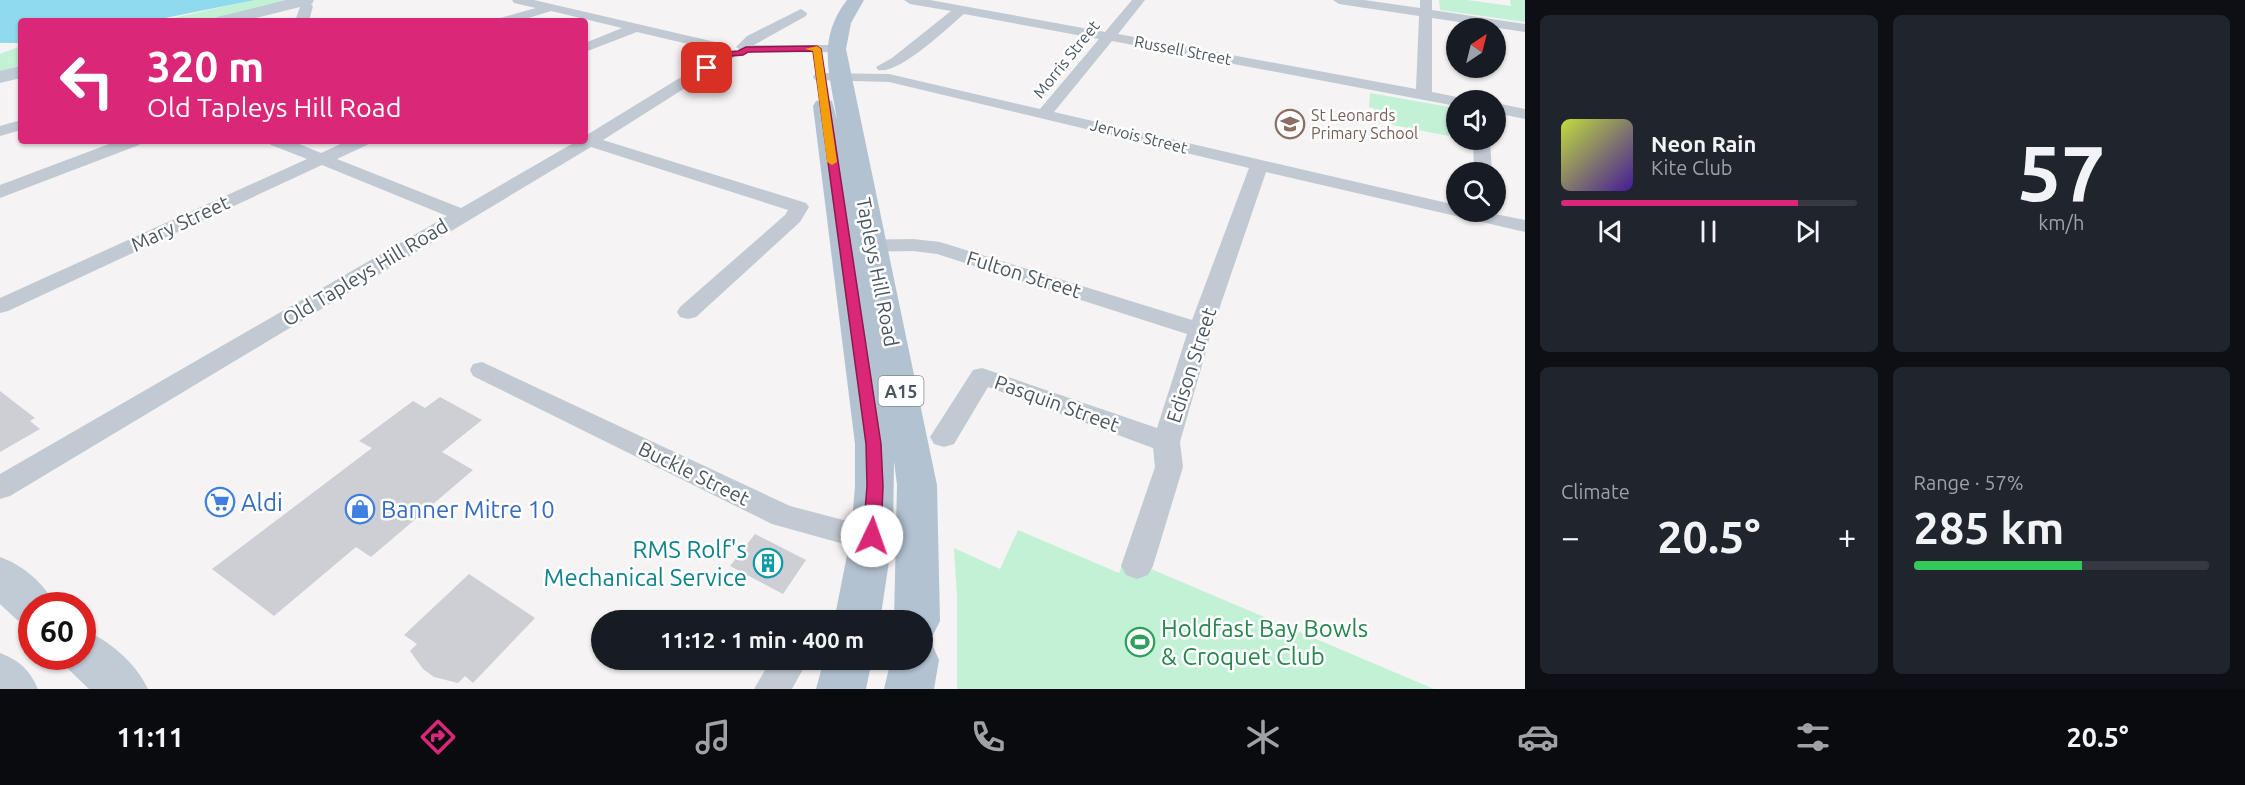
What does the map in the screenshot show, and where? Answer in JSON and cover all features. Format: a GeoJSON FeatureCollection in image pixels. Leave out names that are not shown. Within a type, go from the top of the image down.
{"type":"FeatureCollection","features":[{"type":"Feature","properties":{"kind":"main road"},"geometry":{"type":"LineString","coordinates":[[825,36],[837,0]]}},
{"type":"Feature","properties":{"kind":"main road","name":"Tapleys Hill Road"},"geometry":{"type":"LineString","coordinates":[[856,0],[839,28],[825,36],[858,246],[874,444],[875,486],[872,536],[859,610]]}},
{"type":"Feature","properties":{"kind":"main road","name":"Tapleys Hill Road"},"geometry":{"type":"LineString","coordinates":[[858,246],[896,359],[917,485],[917,610]]}},
{"type":"Feature","properties":{"kind":"main road"},"geometry":{"type":"LineString","coordinates":[[841,689],[846,670]]}},
{"type":"Feature","properties":{"kind":"main road"},"geometry":{"type":"LineString","coordinates":[[909,689],[913,670]]}},
{"type":"Feature","properties":{"kind":"street"},"geometry":{"type":"LineString","coordinates":[[518,0],[735,50],[825,36]]}},
{"type":"Feature","properties":{"kind":"street"},"geometry":{"type":"LineString","coordinates":[[517,18],[582,0]]}},
{"type":"Feature","properties":{"kind":"street","name":"Russell Street"},"geometry":{"type":"LineString","coordinates":[[910,0],[1446,99]]}},
{"type":"Feature","properties":{"kind":"street","name":"Morris Street"},"geometry":{"type":"LineString","coordinates":[[1045,113],[1139,0]]}},
{"type":"Feature","properties":{"kind":"street"},"geometry":{"type":"LineString","coordinates":[[1339,0],[1426,6],[1525,28]]}},
{"type":"Feature","properties":{"kind":"street"},"geometry":{"type":"LineString","coordinates":[[235,18],[303,1],[307,6],[303,18]]}},
{"type":"Feature","properties":{"kind":"street"},"geometry":{"type":"LineString","coordinates":[[1424,95],[1426,6]]}},
{"type":"Feature","properties":{"kind":"street"},"geometry":{"type":"LineString","coordinates":[[883,67],[897,61],[961,10]]}},
{"type":"Feature","properties":{"kind":"street","name":"Old Tapleys Hill Road"},"geometry":{"type":"LineString","coordinates":[[589,141],[752,39],[801,13]]}},
{"type":"Feature","properties":{"kind":"street"},"geometry":{"type":"LineString","coordinates":[[588,47],[635,28]]}},
{"type":"Feature","properties":{"kind":"street","name":"Jervois Street"},"geometry":{"type":"LineString","coordinates":[[830,77],[889,78],[1446,208]]}},
{"type":"Feature","properties":{"kind":"street"},"geometry":{"type":"LineString","coordinates":[[1506,110],[1525,114]]}},
{"type":"Feature","properties":{"kind":"street"},"geometry":{"type":"LineString","coordinates":[[0,131],[18,126]]}},
{"type":"Feature","properties":{"kind":"street"},"geometry":{"type":"LineString","coordinates":[[589,141],[799,207],[793,218],[688,312]]}},
{"type":"Feature","properties":{"kind":"street"},"geometry":{"type":"LineString","coordinates":[[284,144],[462,215]]}},
{"type":"Feature","properties":{"kind":"street","name":"Mary Street"},"geometry":{"type":"LineString","coordinates":[[0,306],[354,144]]}},
{"type":"Feature","properties":{"kind":"street","name":"Old Tapleys Hill Road"},"geometry":{"type":"LineString","coordinates":[[0,488],[584,144]]}},
{"type":"Feature","properties":{"kind":"street"},"geometry":{"type":"LineString","coordinates":[[0,192],[99,146]]}},
{"type":"Feature","properties":{"kind":"street","name":"Edison Street"},"geometry":{"type":"LineString","coordinates":[[1137,567],[1169,467],[1167,442],[1200,330],[1259,165]]}},
{"type":"Feature","properties":{"kind":"street","name":"Jervois Street"},"geometry":{"type":"LineString","coordinates":[[1506,220],[1525,226]]}},
{"type":"Feature","properties":{"kind":"street","name":"Fulton Street"},"geometry":{"type":"LineString","coordinates":[[858,246],[913,245],[940,248],[1200,330]]}},
{"type":"Feature","properties":{"kind":"street","name":"Buckle Street"},"geometry":{"type":"LineString","coordinates":[[482,370],[783,516],[851,534],[918,538]]}},
{"type":"Feature","properties":{"kind":"street","name":"Pasquin Street"},"geometry":{"type":"LineString","coordinates":[[944,437],[982,376],[1167,442]]}},
{"type":"Feature","properties":{"kind":"street"},"geometry":{"type":"LineString","coordinates":[[0,576],[18,592]]}},
{"type":"Feature","properties":{"kind":"street"},"geometry":{"type":"LineString","coordinates":[[96,664],[123,689]]}},
{"type":"Feature","properties":{"kind":"street"},"geometry":{"type":"LineString","coordinates":[[772,689],[784,670]]}},
{"type":"Feature","properties":{"kind":"green space"},"geometry":{"type":"Polygon","coordinates":[[[253,0],[297,0],[224,18],[173,18],[253,0]]]}},
{"type":"Feature","properties":{"kind":"green space"},"geometry":{"type":"Polygon","coordinates":[[[1439,0],[1467,0],[1511,6],[1510,0],[1525,0],[1525,22],[1506,18],[1440,10],[1439,0]]]}},
{"type":"Feature","properties":{"kind":"green space"},"geometry":{"type":"Polygon","coordinates":[[[18,47],[18,69],[0,73],[0,54],[18,47]]]}},
{"type":"Feature","properties":{"kind":"green space"},"geometry":{"type":"Polygon","coordinates":[[[1370,93],[1446,106],[1446,135],[1373,121],[1374,108],[1369,107],[1370,93]]]}},
{"type":"Feature","properties":{"kind":"green space","name":"Holdfast Bay Bowls & Croquet Club"},"geometry":{"type":"Polygon","coordinates":[[[1018,530],[1119,573],[1125,558],[1434,689],[957,689],[957,596],[954,548],[1000,569],[1018,530]]]}},
{"type":"Feature","properties":{"kind":"water"},"geometry":{"type":"Polygon","coordinates":[[[0,0],[255,0],[165,18],[18,18],[18,43],[0,43],[0,0]]]}},
{"type":"Feature","properties":{"kind":"building"},"geometry":{"type":"Polygon","coordinates":[[[0,391],[35,418],[30,421],[40,429],[0,452],[0,391]]]}},
{"type":"Feature","properties":{"kind":"building","name":"Banner Mitre 10"},"geometry":{"type":"Polygon","coordinates":[[[440,397],[482,420],[442,452],[473,470],[371,557],[356,547],[274,616],[212,569],[372,448],[359,441],[413,401],[425,408],[440,397]]]}},
{"type":"Feature","properties":{"kind":"building","name":"RMS Rolf's Mechanical Service"},"geometry":{"type":"Polygon","coordinates":[[[755,534],[806,560],[783,594],[730,566],[755,534]]]}},
{"type":"Feature","properties":{"kind":"building"},"geometry":{"type":"Polygon","coordinates":[[[469,574],[535,618],[473,683],[465,676],[458,683],[434,677],[423,669],[410,651],[417,644],[404,635],[469,574]]]}},
{"type":"Feature","properties":{"kind":"slow traffic"},"geometry":{"type":"LineString","coordinates":[[809,49],[817,49],[832,162]]}},
{"type":"Feature","properties":{"kind":"place","name":"St Leonards Primary School"},"geometry":{"type":"Point","coordinates":[1290,124]}},
{"type":"Feature","properties":{"kind":"place","name":"Aldi"},"geometry":{"type":"Point","coordinates":[220,502]}},
{"type":"Feature","properties":{"kind":"place","name":"Banner Mitre 10"},"geometry":{"type":"Point","coordinates":[360,509]}},
{"type":"Feature","properties":{"kind":"place","name":"RMS Rolf's Mechanical Service"},"geometry":{"type":"Point","coordinates":[768,563]}},
{"type":"Feature","properties":{"kind":"place","name":"Holdfast Bay Bowls & Croquet Club"},"geometry":{"type":"Point","coordinates":[1140,642]}},
{"type":"Feature","properties":{"kind":"route"},"geometry":{"type":"LineString","coordinates":[[707,68],[729,54],[740,53],[746,49],[817,49],[874,444],[875,486],[872,536]]}}]}
